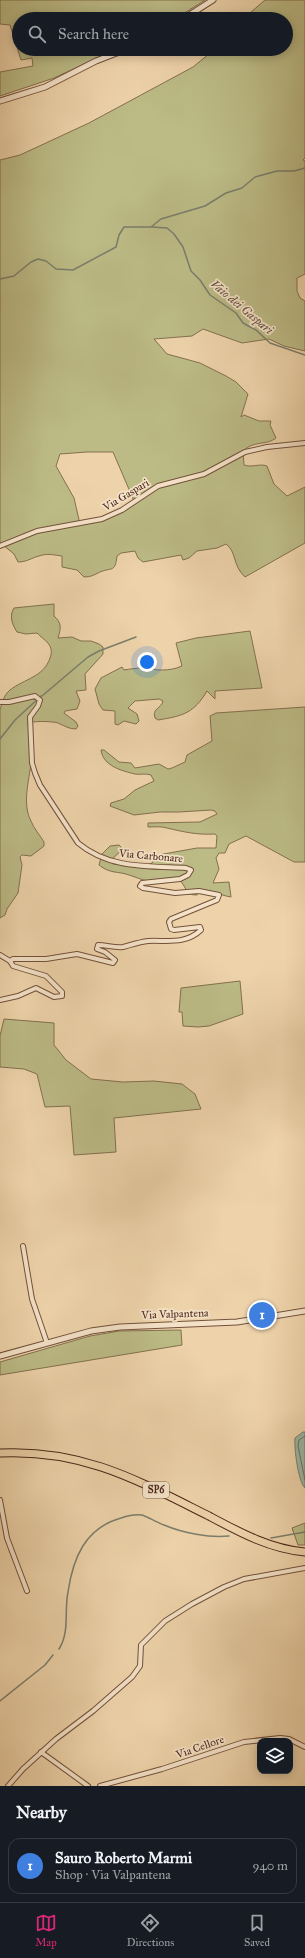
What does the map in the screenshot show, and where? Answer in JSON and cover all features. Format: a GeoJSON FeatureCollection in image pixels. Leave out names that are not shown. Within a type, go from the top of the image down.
{"type":"FeatureCollection","features":[{"type":"Feature","properties":{"kind":"highway","name":"SP6"},"geometry":{"type":"LineString","coordinates":[[0,1453],[36,1453],[97,1464],[128,1477],[253,1538],[282,1548],[305,1552]]}},
{"type":"Feature","properties":{"kind":"street"},"geometry":{"type":"LineString","coordinates":[[194,12],[213,0]]}},
{"type":"Feature","properties":{"kind":"street"},"geometry":{"type":"LineString","coordinates":[[0,101],[45,87],[109,56]]}},
{"type":"Feature","properties":{"kind":"street","name":"Via Gaspari"},"geometry":{"type":"LineString","coordinates":[[0,546],[37,531],[102,519],[122,510],[158,486],[204,474],[245,452],[267,447],[305,443]]}},
{"type":"Feature","properties":{"kind":"street","name":"Via Carbonare"},"geometry":{"type":"LineString","coordinates":[[0,702],[9,702],[35,696],[40,700],[38,706],[30,717],[34,768],[40,785],[78,843],[86,850],[101,858],[121,864],[186,868],[191,870],[188,875],[180,879],[142,883],[140,886],[143,888],[174,893],[200,891],[219,895],[217,900],[171,919],[169,922],[171,929],[180,930],[200,927],[201,930],[199,932],[188,937],[175,942],[147,941],[123,947],[98,945],[97,949],[105,952],[115,960],[113,963],[77,954],[46,959],[13,959],[10,961]]}},
{"type":"Feature","properties":{"kind":"street"},"geometry":{"type":"LineString","coordinates":[[0,955],[10,961],[13,966],[46,976],[62,992],[62,996],[54,997],[36,988],[18,996],[0,1000]]}},
{"type":"Feature","properties":{"kind":"street"},"geometry":{"type":"LineString","coordinates":[[23,1246],[32,1299],[47,1344]]}},
{"type":"Feature","properties":{"kind":"street","name":"Via Valpantena"},"geometry":{"type":"LineString","coordinates":[[0,1356],[91,1331],[120,1327],[237,1322],[305,1311]]}},
{"type":"Feature","properties":{"kind":"street"},"geometry":{"type":"LineString","coordinates":[[0,1500],[7,1538],[27,1591]]}},
{"type":"Feature","properties":{"kind":"street"},"geometry":{"type":"LineString","coordinates":[[8,1786],[41,1752],[92,1712],[132,1677],[140,1666],[141,1645],[165,1621],[192,1604],[224,1587],[244,1579],[305,1568]]}},
{"type":"Feature","properties":{"kind":"street","name":"Via Cellore"},"geometry":{"type":"LineString","coordinates":[[100,1786],[162,1769],[244,1742],[289,1738],[305,1747]]}},
{"type":"Feature","properties":{"kind":"street"},"geometry":{"type":"LineString","coordinates":[[41,1752],[88,1786]]}},
{"type":"Feature","properties":{"kind":"shaded area"},"geometry":{"type":"Polygon","coordinates":[[[0,0],[205,0],[186,12],[12,12],[12,31],[10,25],[0,24],[0,0]]]}},
{"type":"Feature","properties":{"kind":"shaded area"},"geometry":{"type":"Polygon","coordinates":[[[265,0],[305,0],[305,158],[303,160],[305,161],[305,274],[297,278],[297,291],[300,298],[305,301],[305,351],[284,346],[269,339],[242,343],[203,329],[192,336],[154,339],[167,354],[200,363],[236,382],[248,394],[241,417],[244,415],[259,421],[271,421],[270,425],[276,438],[268,442],[251,445],[243,451],[244,465],[267,466],[274,484],[287,496],[305,487],[305,543],[245,577],[238,568],[232,551],[226,544],[217,548],[197,551],[189,558],[183,560],[181,555],[143,562],[138,558],[135,551],[121,553],[117,556],[114,567],[86,577],[84,577],[77,570],[62,567],[62,556],[50,554],[18,562],[14,554],[3,545],[0,546],[0,160],[20,155],[89,123],[193,67],[206,56],[293,56],[293,12],[251,12],[265,0]],[[113,452],[60,454],[56,466],[74,498],[80,524],[94,523],[134,501],[113,452]]]}},
{"type":"Feature","properties":{"kind":"shaded area"},"geometry":{"type":"Polygon","coordinates":[[[20,56],[101,56],[54,78],[0,96],[0,72],[33,66],[32,58],[21,60],[20,56]]]}},
{"type":"Feature","properties":{"kind":"shaded area"},"geometry":{"type":"Polygon","coordinates":[[[54,604],[54,616],[60,626],[58,638],[72,637],[81,641],[91,641],[103,647],[103,654],[85,674],[86,690],[76,691],[80,701],[77,709],[65,711],[64,713],[76,722],[78,726],[76,729],[69,728],[55,722],[28,723],[31,743],[31,763],[27,792],[27,807],[32,824],[44,842],[44,846],[31,856],[22,855],[20,857],[22,865],[18,893],[7,909],[5,915],[0,918],[0,709],[8,692],[15,686],[38,674],[47,664],[51,656],[48,643],[37,633],[26,634],[17,632],[11,617],[12,611],[14,608],[54,604]]]}},
{"type":"Feature","properties":{"kind":"shaded area"},"geometry":{"type":"Polygon","coordinates":[[[250,631],[262,688],[215,691],[215,699],[207,691],[197,704],[187,712],[174,717],[158,720],[154,715],[163,701],[159,699],[135,701],[128,708],[137,714],[139,721],[136,724],[124,721],[118,725],[115,724],[115,711],[103,710],[99,704],[95,689],[101,678],[122,667],[124,670],[135,668],[162,670],[177,668],[182,666],[176,643],[196,638],[250,631]]]}},
{"type":"Feature","properties":{"kind":"shaded area"},"geometry":{"type":"Polygon","coordinates":[[[305,707],[305,862],[294,862],[246,836],[229,844],[225,853],[219,853],[216,858],[219,869],[213,883],[229,882],[231,897],[213,892],[199,892],[197,895],[192,895],[187,891],[181,882],[174,878],[146,881],[110,871],[99,865],[102,854],[110,846],[119,845],[121,847],[121,851],[112,859],[113,864],[145,866],[152,863],[158,855],[197,848],[216,848],[217,836],[215,834],[191,833],[162,827],[148,827],[148,823],[200,822],[217,814],[215,811],[160,812],[134,815],[110,806],[111,803],[124,799],[135,790],[154,781],[151,775],[135,774],[114,767],[105,760],[101,750],[104,750],[119,762],[131,763],[135,768],[159,764],[168,769],[185,762],[187,755],[212,741],[210,716],[216,713],[305,707]]]}},
{"type":"Feature","properties":{"kind":"shaded area"},"geometry":{"type":"Polygon","coordinates":[[[240,981],[243,1014],[209,1026],[183,1026],[182,1012],[179,1012],[181,988],[240,981]]]}},
{"type":"Feature","properties":{"kind":"shaded area"},"geometry":{"type":"Polygon","coordinates":[[[4,1019],[54,1023],[54,1045],[66,1060],[91,1079],[123,1082],[154,1081],[182,1084],[195,1094],[201,1109],[114,1118],[116,1152],[74,1155],[70,1106],[45,1107],[37,1074],[24,1069],[0,1067],[0,1036],[4,1019]]]}},
{"type":"Feature","properties":{"kind":"shaded area"},"geometry":{"type":"Polygon","coordinates":[[[181,1330],[182,1345],[0,1375],[0,1362],[90,1336],[119,1331],[181,1330]]]}},
{"type":"Feature","properties":{"kind":"shaded area"},"geometry":{"type":"Polygon","coordinates":[[[305,1523],[305,1545],[298,1545],[292,1528],[305,1523]]]}},
{"type":"Feature","properties":{"kind":"water"},"geometry":{"type":"Polygon","coordinates":[[[305,1432],[305,1488],[298,1472],[295,1443],[295,1438],[305,1432]]]}},
{"type":"Feature","properties":{"kind":"waterway"},"geometry":{"type":"LineString","coordinates":[[0,279],[14,276],[31,262],[38,259],[46,261],[56,269],[73,270],[116,247],[119,235],[124,227],[151,227],[161,219],[205,206],[226,193],[242,188],[255,177],[277,171],[294,171],[305,168]]}},
{"type":"Feature","properties":{"kind":"waterway","name":"Vaio dei Gaspari"},"geometry":{"type":"LineString","coordinates":[[152,227],[167,228],[174,234],[183,247],[191,271],[200,280],[210,295],[236,313],[243,323],[256,330],[270,343],[305,355]]}},
{"type":"Feature","properties":{"kind":"waterway"},"geometry":{"type":"LineString","coordinates":[[42,696],[88,657],[99,651],[136,637]]}},
{"type":"Feature","properties":{"kind":"waterway"},"geometry":{"type":"LineString","coordinates":[[0,739],[15,720],[41,696]]}},
{"type":"Feature","properties":{"kind":"waterway"},"geometry":{"type":"LineString","coordinates":[[59,1649],[66,1629],[67,1599],[73,1568],[77,1556],[83,1546],[98,1529],[121,1518],[131,1515],[139,1515],[188,1533],[205,1536],[229,1536]]}},
{"type":"Feature","properties":{"kind":"waterway"},"geometry":{"type":"LineString","coordinates":[[271,1538],[305,1532]]}},
{"type":"Feature","properties":{"kind":"waterway"},"geometry":{"type":"LineString","coordinates":[[0,1701],[45,1665],[53,1655]]}},
{"type":"Feature","properties":{"kind":"place","name":"Sauro Roberto Marmi"},"geometry":{"type":"Point","coordinates":[262,1315]}}]}
